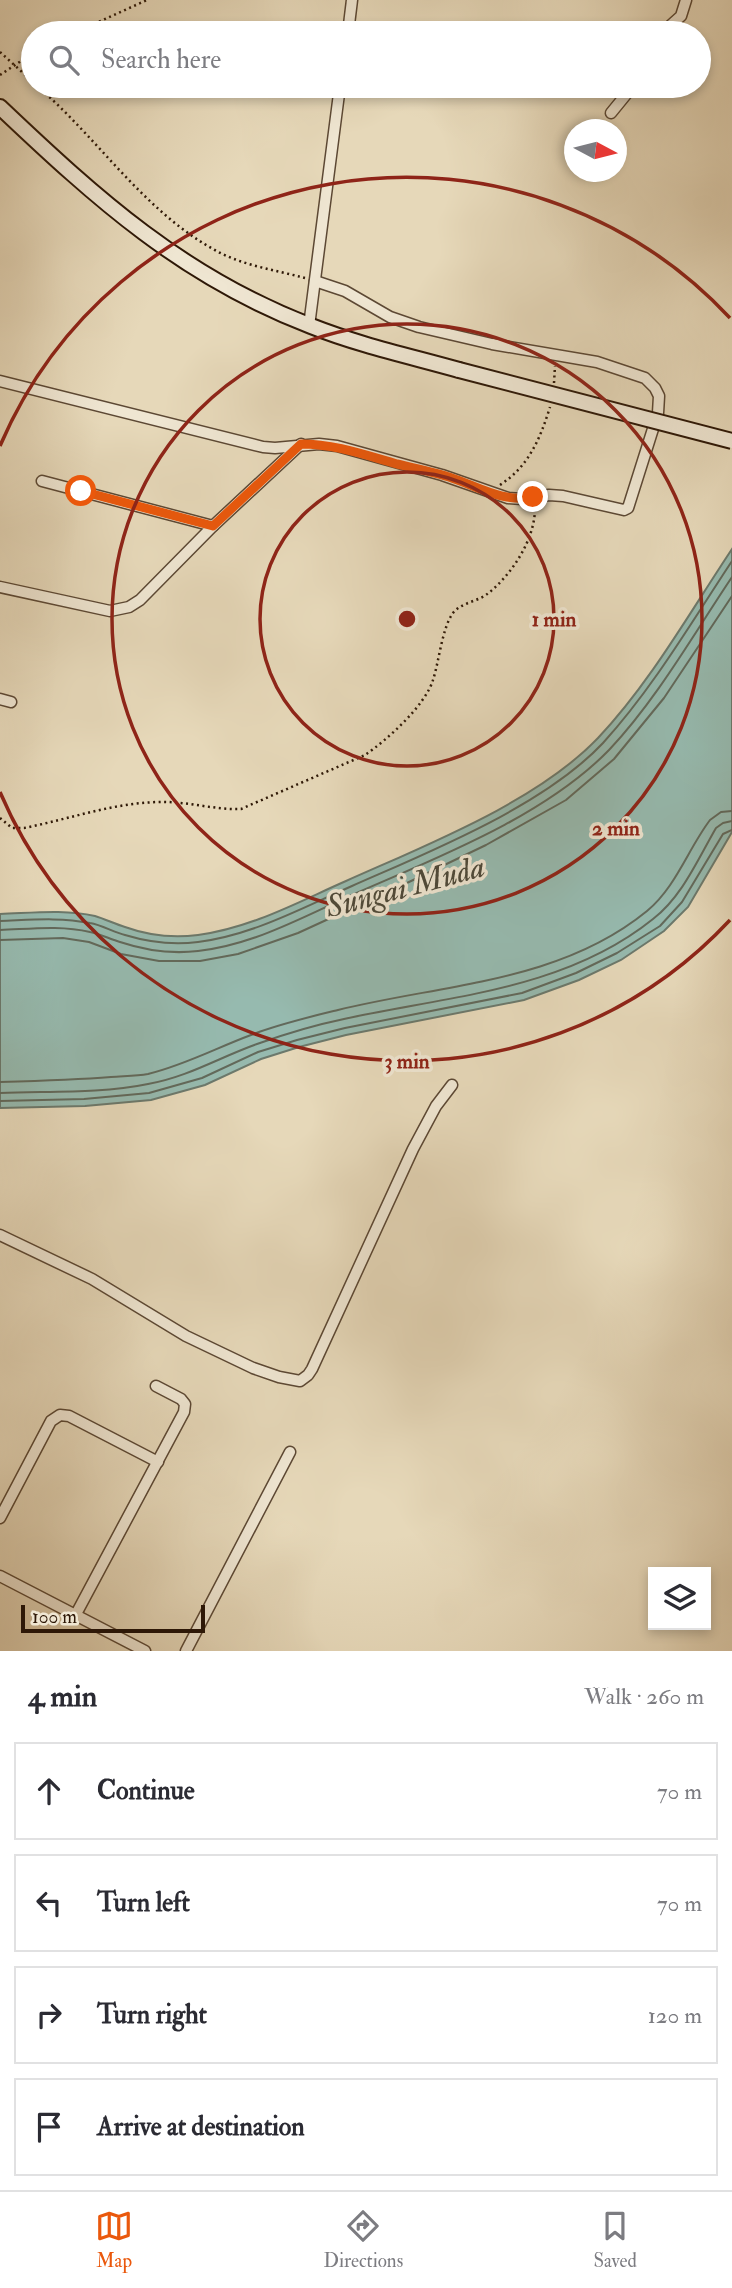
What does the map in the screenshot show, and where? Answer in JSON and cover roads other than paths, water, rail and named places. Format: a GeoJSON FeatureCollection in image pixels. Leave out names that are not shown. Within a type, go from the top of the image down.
{"type":"FeatureCollection","features":[{"type":"Feature","properties":{"kind":"main road"},"geometry":{"type":"LineString","coordinates":[[0,107],[86,188],[166,250],[227,287],[309,326],[458,370],[732,441]]}},
{"type":"Feature","properties":{"kind":"street"},"geometry":{"type":"LineString","coordinates":[[349,21],[352,0]]}},
{"type":"Feature","properties":{"kind":"street"},"geometry":{"type":"LineString","coordinates":[[675,21],[681,16],[686,0]]}},
{"type":"Feature","properties":{"kind":"street"},"geometry":{"type":"LineString","coordinates":[[309,326],[339,98]]}},
{"type":"Feature","properties":{"kind":"street"},"geometry":{"type":"LineString","coordinates":[[611,113],[623,98]]}},
{"type":"Feature","properties":{"kind":"street"},"geometry":{"type":"LineString","coordinates":[[0,381],[263,447],[301,444],[337,446],[442,475],[489,493],[522,499],[563,496],[624,510],[628,508],[658,413],[659,396],[645,378],[597,362],[492,344],[404,322],[378,311],[345,290],[315,281]]}},
{"type":"Feature","properties":{"kind":"street"},"geometry":{"type":"LineString","coordinates":[[0,587],[110,611],[120,610],[140,600],[213,526],[301,444]]}},
{"type":"Feature","properties":{"kind":"street"},"geometry":{"type":"LineString","coordinates":[[42,481],[213,526]]}},
{"type":"Feature","properties":{"kind":"street"},"geometry":{"type":"LineString","coordinates":[[0,699],[12,702]]}},
{"type":"Feature","properties":{"kind":"street"},"geometry":{"type":"LineString","coordinates":[[0,1235],[92,1279],[186,1336],[253,1368],[300,1381],[312,1369],[413,1149],[436,1106],[452,1085]]}},
{"type":"Feature","properties":{"kind":"street"},"geometry":{"type":"LineString","coordinates":[[75,1616],[184,1412],[185,1405],[181,1399],[156,1387]]}},
{"type":"Feature","properties":{"kind":"street"},"geometry":{"type":"LineString","coordinates":[[0,1518],[51,1421],[60,1415],[69,1416],[158,1462]]}},
{"type":"Feature","properties":{"kind":"street"},"geometry":{"type":"LineString","coordinates":[[186,1651],[290,1452]]}},
{"type":"Feature","properties":{"kind":"street"},"geometry":{"type":"LineString","coordinates":[[0,1576],[145,1651]]}},
{"type":"Feature","properties":{"kind":"water","name":"Sungai Muda"},"geometry":{"type":"Polygon","coordinates":[[[732,549],[732,832],[688,907],[664,931],[621,960],[579,980],[524,1000],[346,1035],[299,1047],[261,1059],[205,1085],[151,1100],[85,1106],[0,1108],[0,914],[83,914],[142,932],[170,936],[218,932],[274,913],[479,820],[544,782],[598,738],[652,671],[732,549]]]}}]}
